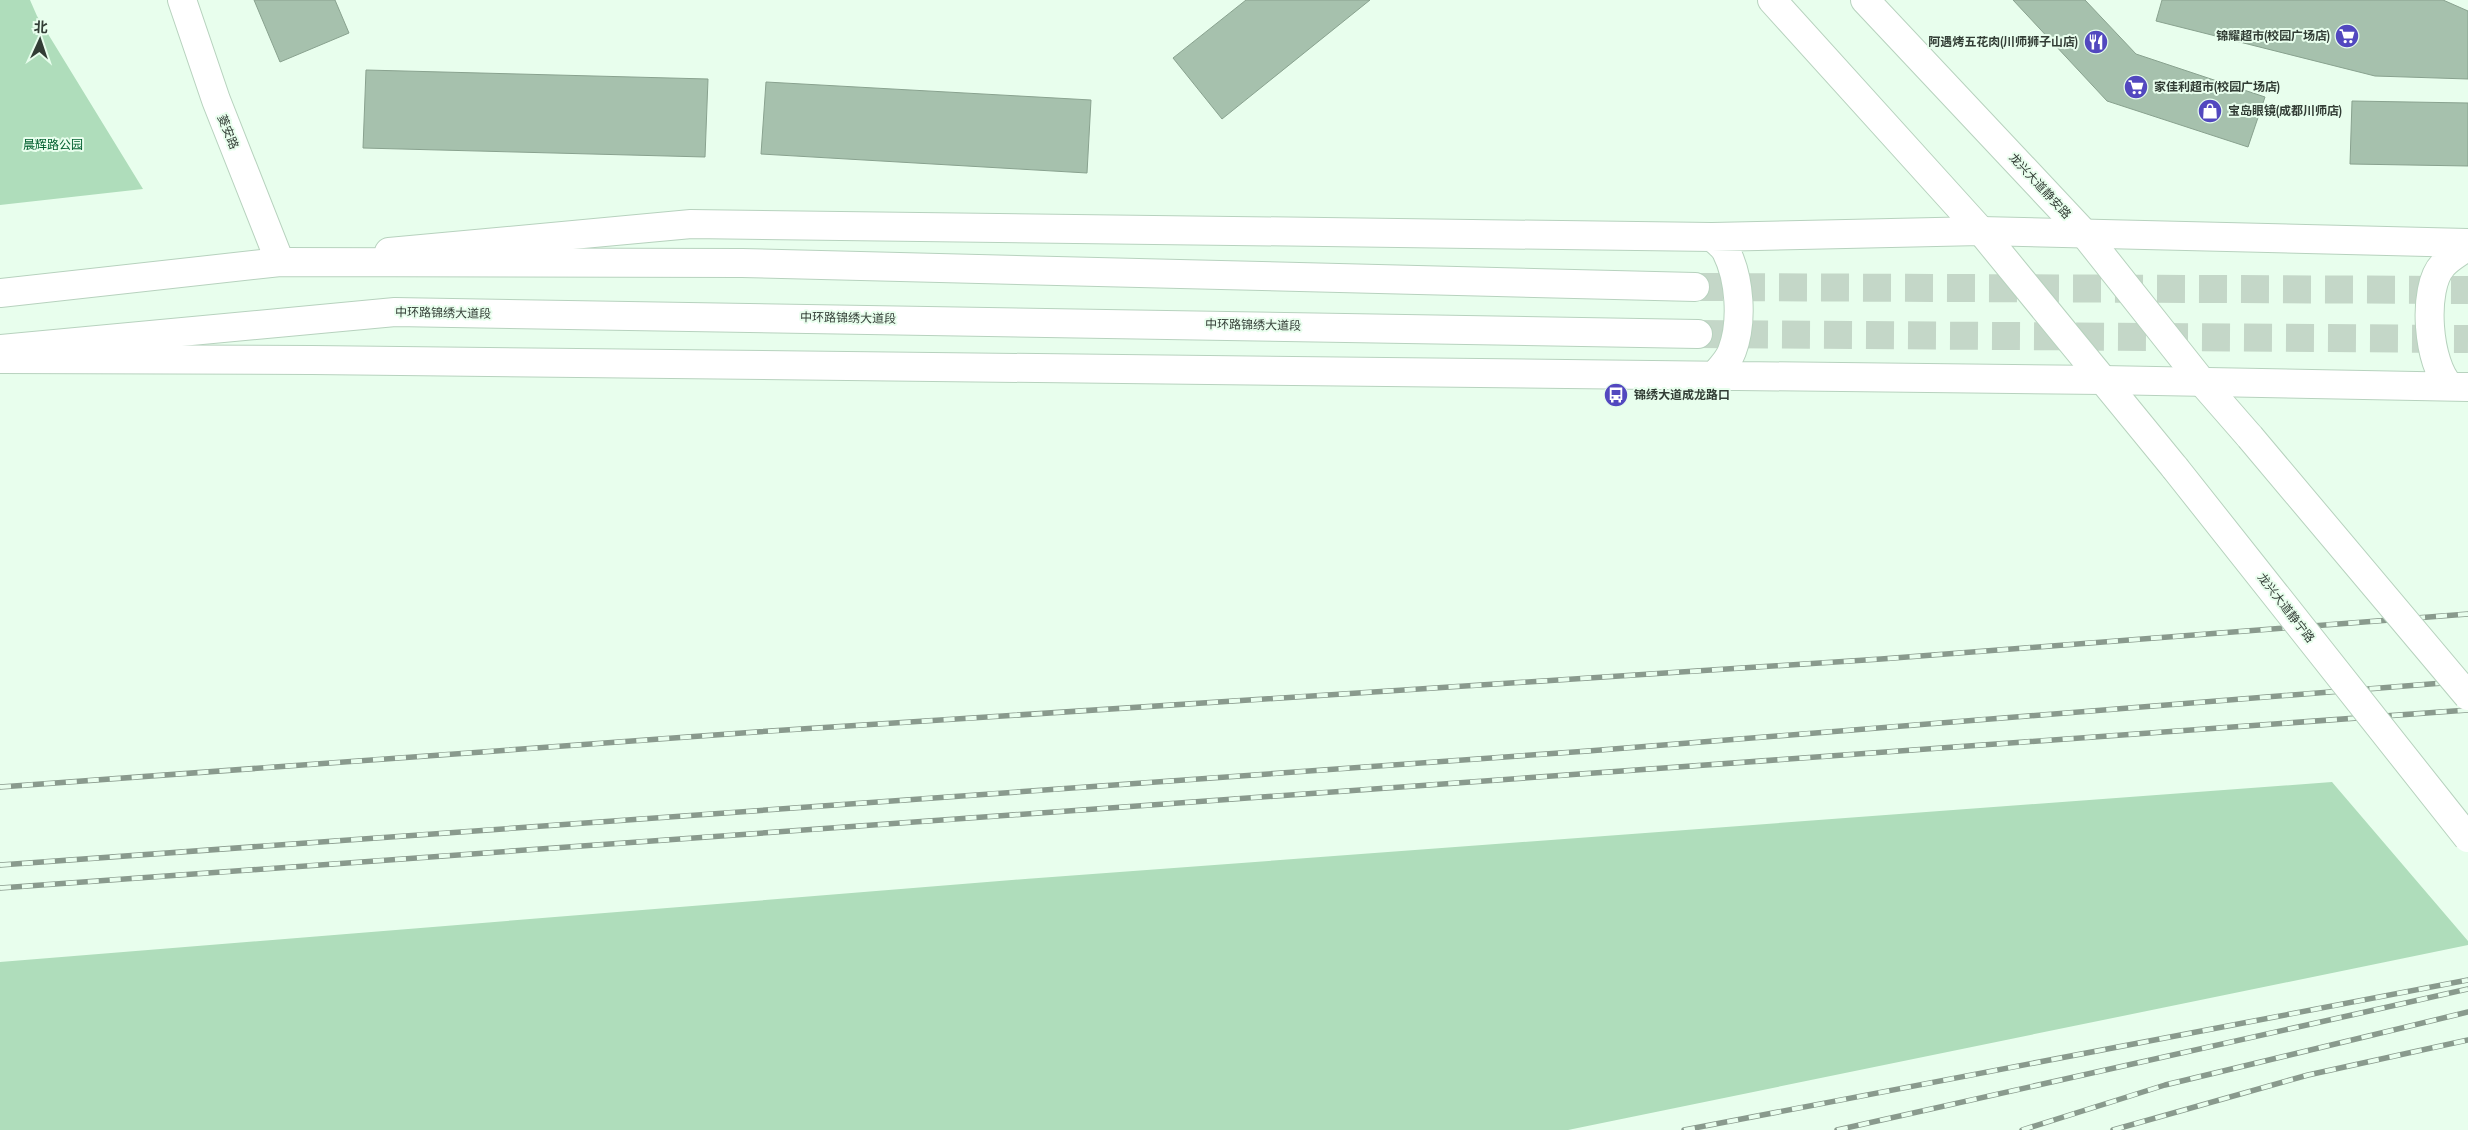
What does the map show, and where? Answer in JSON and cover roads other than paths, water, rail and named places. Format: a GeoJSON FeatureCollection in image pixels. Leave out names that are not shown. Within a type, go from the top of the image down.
{"type":"FeatureCollection","features":[{"type":"Feature","properties":{"kind":"main road","name":"菱安路"},"geometry":{"type":"LineString","coordinates":[[182,0],[216,100],[280,262]]}},
{"type":"Feature","properties":{"kind":"main road"},"geometry":{"type":"LineString","coordinates":[[1772,0],[1981,231],[2103,380]]}},
{"type":"Feature","properties":{"kind":"main road","name":"龙兴大道静安路"},"geometry":{"type":"LineString","coordinates":[[1865,0],[2084,232],[2202,382]]}},
{"type":"Feature","properties":{"kind":"main road"},"geometry":{"type":"LineString","coordinates":[[0,294],[280,262],[691,224],[1712,237],[1981,231],[2084,232],[2468,245]]}},
{"type":"Feature","properties":{"kind":"main road"},"geometry":{"type":"LineString","coordinates":[[1712,237],[1726,250],[1734,277],[1738,303],[1738,324],[1732,352],[1714,376]]}},
{"type":"Feature","properties":{"kind":"main road"},"geometry":{"type":"LineString","coordinates":[[2459,386],[2445,382],[2432,353],[2430,313],[2434,282],[2442,265],[2468,245]]}},
{"type":"Feature","properties":{"kind":"main road"},"geometry":{"type":"LineString","coordinates":[[280,262],[742,263],[1695,287]]}},
{"type":"Feature","properties":{"kind":"main road","name":"中环路锦绣大道段"},"geometry":{"type":"LineString","coordinates":[[0,349],[395,312],[990,320],[1698,334]]}},
{"type":"Feature","properties":{"kind":"main road"},"geometry":{"type":"LineString","coordinates":[[0,360],[312,360],[2103,380],[2459,386]]}},
{"type":"Feature","properties":{"kind":"main road","name":"龙兴大道静宁路"},"geometry":{"type":"LineString","coordinates":[[2103,380],[2468,838]]}},
{"type":"Feature","properties":{"kind":"main road"},"geometry":{"type":"LineString","coordinates":[[2202,382],[2468,696]]}},
{"type":"Feature","properties":{"kind":"tunnel"},"geometry":{"type":"LineString","coordinates":[[1695,287],[2468,290]]}},
{"type":"Feature","properties":{"kind":"tunnel"},"geometry":{"type":"LineString","coordinates":[[1698,334],[2468,339]]}},
{"type":"Feature","properties":{"kind":"railway"},"geometry":{"type":"LineString","coordinates":[[0,787],[756,732],[1881,659],[2468,614]]}},
{"type":"Feature","properties":{"kind":"railway"},"geometry":{"type":"LineString","coordinates":[[0,865],[1588,751],[2468,681]]}},
{"type":"Feature","properties":{"kind":"railway"},"geometry":{"type":"LineString","coordinates":[[0,888],[2468,710]]}},
{"type":"Feature","properties":{"kind":"railway"},"geometry":{"type":"LineString","coordinates":[[1684,1130],[2468,980]]}},
{"type":"Feature","properties":{"kind":"railway"},"geometry":{"type":"LineString","coordinates":[[1837,1130],[2468,989]]}},
{"type":"Feature","properties":{"kind":"railway"},"geometry":{"type":"LineString","coordinates":[[2022,1130],[2165,1085],[2468,1012]]}},
{"type":"Feature","properties":{"kind":"railway"},"geometry":{"type":"LineString","coordinates":[[2113,1130],[2308,1075],[2468,1040]]}},
{"type":"Feature","properties":{"kind":"place","name":"锦耀超市(校园广场店)"},"geometry":{"type":"Point","coordinates":[2347,36]}},
{"type":"Feature","properties":{"kind":"place","name":"阿遇烤五花肉(川师狮子山店)"},"geometry":{"type":"Point","coordinates":[2096,42]}},
{"type":"Feature","properties":{"kind":"place","name":"家佳利超市(校园广场店)"},"geometry":{"type":"Point","coordinates":[2136,87]}},
{"type":"Feature","properties":{"kind":"place","name":"宝岛眼镜(成都川师店)"},"geometry":{"type":"Point","coordinates":[2210,111]}},
{"type":"Feature","properties":{"kind":"place","name":"锦绣大道成龙路口"},"geometry":{"type":"Point","coordinates":[1616,395]}},
{"type":"Feature","properties":{"kind":"park label","name":"晨辉路公园"},"geometry":{"type":"Point","coordinates":[53,145]}}]}
